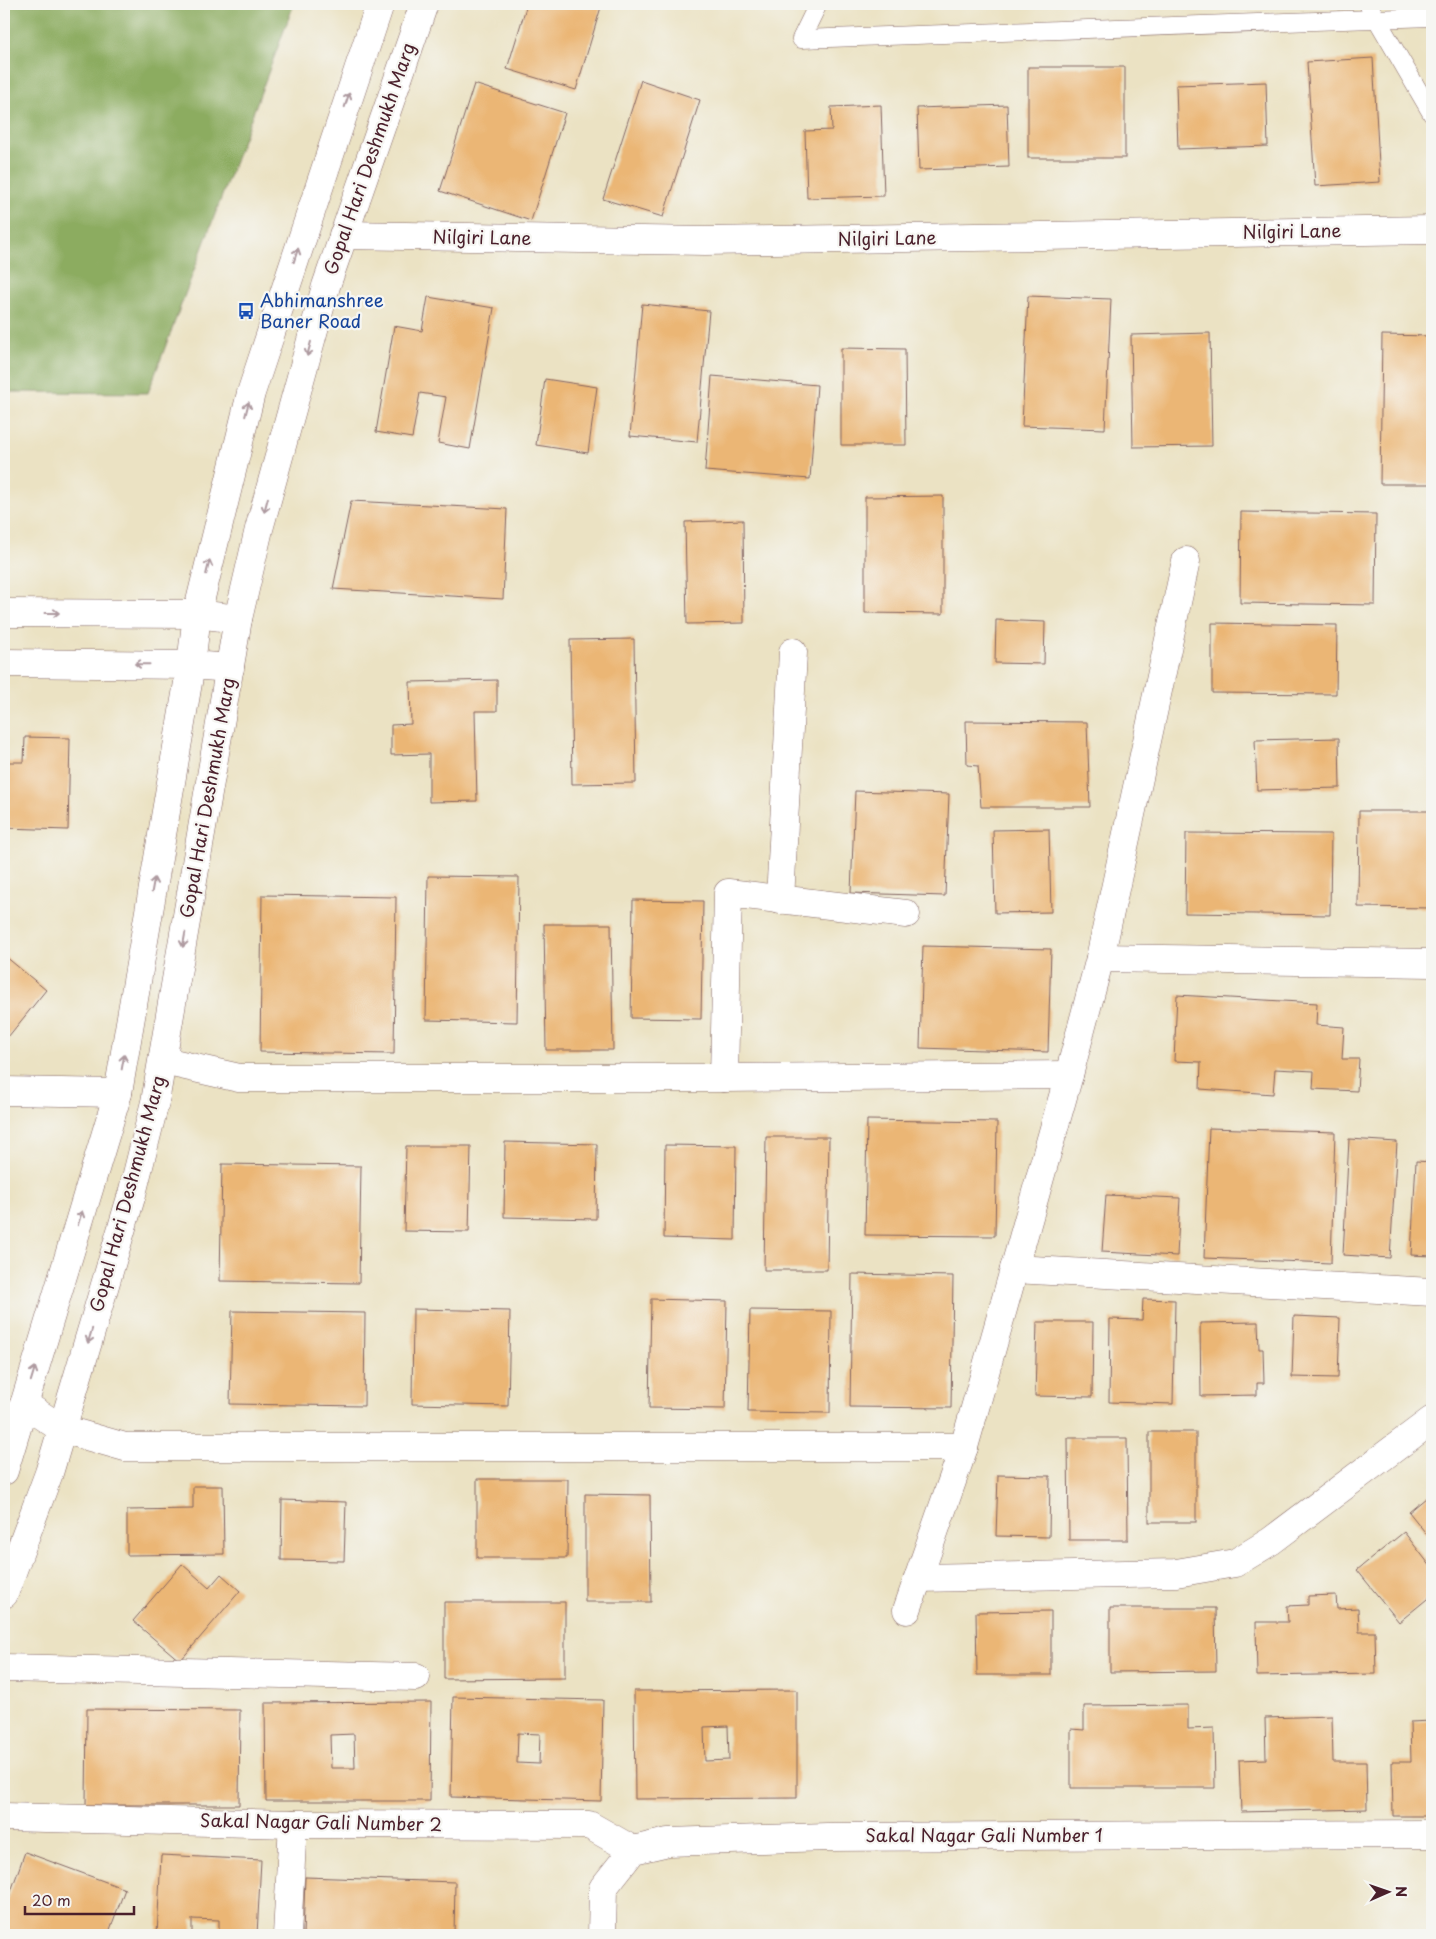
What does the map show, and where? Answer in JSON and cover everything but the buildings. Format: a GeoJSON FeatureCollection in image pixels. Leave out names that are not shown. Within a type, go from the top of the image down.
{"type":"FeatureCollection","features":[{"type":"Feature","properties":{"kind":"street","name":"Gopal Hari Deshmukh Marg"},"geometry":{"type":"LineString","coordinates":[[4,1471],[118,1093],[191,665],[197,614],[251,393],[380,4]]}},
{"type":"Feature","properties":{"kind":"street","name":"Gopal Hari Deshmukh Marg"},"geometry":{"type":"LineString","coordinates":[[4,1594],[49,1473],[132,1194],[164,1061],[238,619],[259,529],[326,286],[424,4]]}},
{"type":"Feature","properties":{"kind":"street","name":"Nilgiri Lane"},"geometry":{"type":"LineString","coordinates":[[343,235],[705,242],[1432,230]]}},
{"type":"Feature","properties":{"kind":"street"},"geometry":{"type":"LineString","coordinates":[[907,1610],[964,1447],[1070,1074],[1100,958],[1186,561]]}},
{"type":"Feature","properties":{"kind":"street"},"geometry":{"type":"LineString","coordinates":[[4,613],[197,614],[238,619]]}},
{"type":"Feature","properties":{"kind":"street"},"geometry":{"type":"LineString","coordinates":[[780,900],[793,652]]}},
{"type":"Feature","properties":{"kind":"street"},"geometry":{"type":"LineString","coordinates":[[4,662],[191,665],[230,668]]}},
{"type":"Feature","properties":{"kind":"street"},"geometry":{"type":"LineString","coordinates":[[724,1078],[728,893],[906,914]]}},
{"type":"Feature","properties":{"kind":"street"},"geometry":{"type":"LineString","coordinates":[[1100,958],[1432,963]]}},
{"type":"Feature","properties":{"kind":"street"},"geometry":{"type":"LineString","coordinates":[[164,1061],[239,1078],[724,1078],[1070,1074]]}},
{"type":"Feature","properties":{"kind":"street"},"geometry":{"type":"LineString","coordinates":[[4,1091],[118,1093]]}},
{"type":"Feature","properties":{"kind":"street"},"geometry":{"type":"LineString","coordinates":[[1014,1269],[1432,1292]]}},
{"type":"Feature","properties":{"kind":"street"},"geometry":{"type":"LineString","coordinates":[[24,1404],[62,1429],[125,1447],[964,1447]]}},
{"type":"Feature","properties":{"kind":"street"},"geometry":{"type":"LineString","coordinates":[[918,1578],[1176,1573],[1235,1563],[1271,1541],[1432,1420]]}},
{"type":"Feature","properties":{"kind":"street"},"geometry":{"type":"LineString","coordinates":[[4,1668],[416,1677]]}},
{"type":"Feature","properties":{"kind":"street","name":"Sakal Nagar Gali Number 2"},"geometry":{"type":"LineString","coordinates":[[4,1817],[293,1824],[589,1825],[633,1850]]}},
{"type":"Feature","properties":{"kind":"street"},"geometry":{"type":"LineString","coordinates":[[287,1935],[293,1824]]}},
{"type":"Feature","properties":{"kind":"street","name":"Sakal Nagar Gali Number 1"},"geometry":{"type":"LineString","coordinates":[[633,1850],[668,1842],[827,1837],[1432,1834]]}},
{"type":"Feature","properties":{"kind":"street"},"geometry":{"type":"LineString","coordinates":[[602,1935],[604,1888],[633,1850]]}},
{"type":"Feature","properties":{"kind":"lane"},"geometry":{"type":"LineString","coordinates":[[818,4],[801,39],[1377,11],[1432,17]]}},
{"type":"Feature","properties":{"kind":"lane"},"geometry":{"type":"LineString","coordinates":[[1368,4],[1377,11],[1432,114]]}},
{"type":"Feature","properties":{"kind":"green space"},"geometry":{"type":"Polygon","coordinates":[[[4,4],[294,4],[148,393],[4,392],[4,4]]]}},
{"type":"Feature","properties":{"kind":"place","name":"Abhimanshree Baner Road"},"geometry":{"type":"Point","coordinates":[246,311]}}]}
